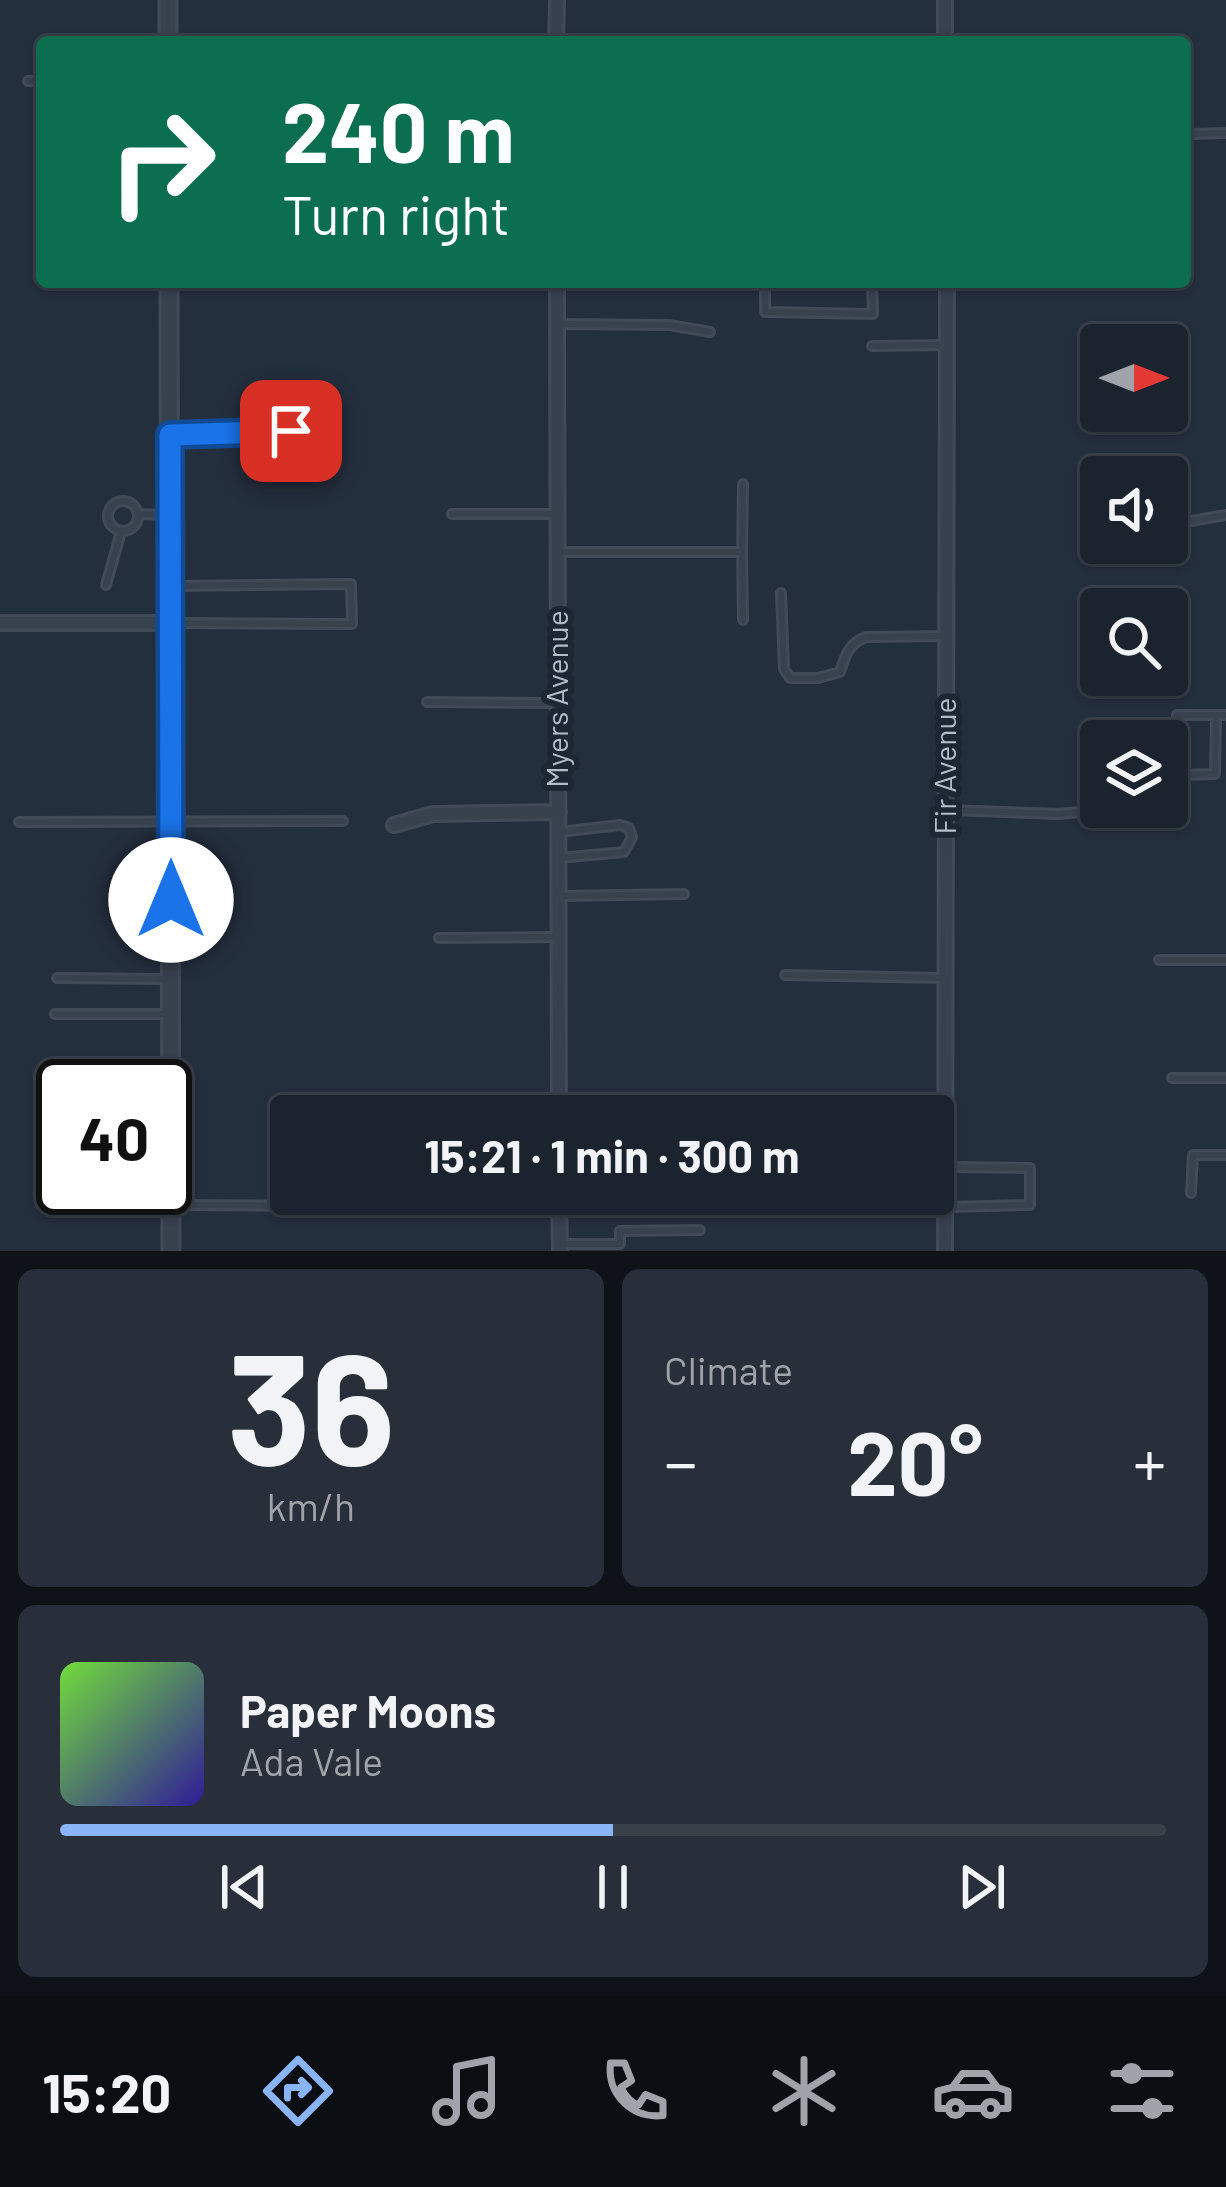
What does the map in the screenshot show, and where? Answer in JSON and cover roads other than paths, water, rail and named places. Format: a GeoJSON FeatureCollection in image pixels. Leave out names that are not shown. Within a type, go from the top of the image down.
{"type":"FeatureCollection","features":[{"type":"Feature","properties":{"kind":"street"},"geometry":{"type":"LineString","coordinates":[[168,0],[168,36]]}},
{"type":"Feature","properties":{"kind":"street"},"geometry":{"type":"LineString","coordinates":[[556,0],[556,36]]}},
{"type":"Feature","properties":{"kind":"street"},"geometry":{"type":"LineString","coordinates":[[945,0],[945,36]]}},
{"type":"Feature","properties":{"kind":"street"},"geometry":{"type":"LineString","coordinates":[[169,288],[170,1059]]}},
{"type":"Feature","properties":{"kind":"street","name":"Myers Avenue"},"geometry":{"type":"LineString","coordinates":[[557,288],[559,1095]]}},
{"type":"Feature","properties":{"kind":"street","name":"Fir Avenue"},"geometry":{"type":"LineString","coordinates":[[944,1095],[946,288]]}},
{"type":"Feature","properties":{"kind":"street"},"geometry":{"type":"LineString","coordinates":[[0,623],[171,623]]}},
{"type":"Feature","properties":{"kind":"street"},"geometry":{"type":"LineString","coordinates":[[394,825],[433,814],[559,812]]}},
{"type":"Feature","properties":{"kind":"street"},"geometry":{"type":"LineString","coordinates":[[171,1215],[171,1251]]}},
{"type":"Feature","properties":{"kind":"street"},"geometry":{"type":"LineString","coordinates":[[560,1215],[560,1247]]}},
{"type":"Feature","properties":{"kind":"street","name":"Fir Avenue"},"geometry":{"type":"LineString","coordinates":[[944,1215],[945,1251]]}},
{"type":"Feature","properties":{"kind":"lane"},"geometry":{"type":"LineString","coordinates":[[28,81],[36,81]]}},
{"type":"Feature","properties":{"kind":"lane"},"geometry":{"type":"LineString","coordinates":[[1192,134],[1226,133]]}},
{"type":"Feature","properties":{"kind":"lane"},"geometry":{"type":"LineString","coordinates":[[765,288],[765,313],[873,314],[872,288]]}},
{"type":"Feature","properties":{"kind":"lane"},"geometry":{"type":"LineString","coordinates":[[558,324],[669,325],[710,332]]}},
{"type":"Feature","properties":{"kind":"lane"},"geometry":{"type":"LineString","coordinates":[[872,346],[946,345]]}},
{"type":"Feature","properties":{"kind":"lane"},"geometry":{"type":"LineString","coordinates":[[170,435],[291,431]]}},
{"type":"Feature","properties":{"kind":"lane"},"geometry":{"type":"LineString","coordinates":[[743,484],[743,620]]}},
{"type":"Feature","properties":{"kind":"lane"},"geometry":{"type":"LineString","coordinates":[[121,532],[108,517],[114,503],[129,502],[139,514],[170,515]]}},
{"type":"Feature","properties":{"kind":"lane"},"geometry":{"type":"LineString","coordinates":[[121,532],[134,527],[139,514]]}},
{"type":"Feature","properties":{"kind":"lane"},"geometry":{"type":"LineString","coordinates":[[452,514],[558,514]]}},
{"type":"Feature","properties":{"kind":"lane"},"geometry":{"type":"LineString","coordinates":[[1188,522],[1226,515]]}},
{"type":"Feature","properties":{"kind":"lane"},"geometry":{"type":"LineString","coordinates":[[106,585],[121,532]]}},
{"type":"Feature","properties":{"kind":"lane"},"geometry":{"type":"LineString","coordinates":[[558,552],[742,552]]}},
{"type":"Feature","properties":{"kind":"lane"},"geometry":{"type":"LineString","coordinates":[[170,586],[351,584],[352,624],[171,623]]}},
{"type":"Feature","properties":{"kind":"lane"},"geometry":{"type":"LineString","coordinates":[[781,592],[784,669],[790,678],[840,672],[845,655],[856,641],[866,638],[946,636]]}},
{"type":"Feature","properties":{"kind":"lane"},"geometry":{"type":"LineString","coordinates":[[427,702],[559,703]]}},
{"type":"Feature","properties":{"kind":"lane"},"geometry":{"type":"LineString","coordinates":[[1216,715],[1216,774],[1178,775],[1177,715],[1216,715],[1226,715]]}},
{"type":"Feature","properties":{"kind":"lane"},"geometry":{"type":"LineString","coordinates":[[946,810],[1080,812]]}},
{"type":"Feature","properties":{"kind":"lane"},"geometry":{"type":"LineString","coordinates":[[19,822],[343,821]]}},
{"type":"Feature","properties":{"kind":"lane"},"geometry":{"type":"LineString","coordinates":[[559,832],[620,825],[632,837],[623,852],[559,858]]}},
{"type":"Feature","properties":{"kind":"lane"},"geometry":{"type":"LineString","coordinates":[[559,896],[684,894]]}},
{"type":"Feature","properties":{"kind":"lane"},"geometry":{"type":"LineString","coordinates":[[439,938],[559,937]]}},
{"type":"Feature","properties":{"kind":"lane"},"geometry":{"type":"LineString","coordinates":[[1159,960],[1226,959]]}},
{"type":"Feature","properties":{"kind":"lane"},"geometry":{"type":"LineString","coordinates":[[785,975],[945,978]]}},
{"type":"Feature","properties":{"kind":"lane"},"geometry":{"type":"LineString","coordinates":[[57,978],[171,979]]}},
{"type":"Feature","properties":{"kind":"lane"},"geometry":{"type":"LineString","coordinates":[[55,1014],[171,1014]]}},
{"type":"Feature","properties":{"kind":"lane"},"geometry":{"type":"LineString","coordinates":[[1172,1078],[1226,1078]]}},
{"type":"Feature","properties":{"kind":"lane"},"geometry":{"type":"LineString","coordinates":[[1191,1193],[1192,1155],[1226,1155]]}},
{"type":"Feature","properties":{"kind":"lane"},"geometry":{"type":"LineString","coordinates":[[954,1166],[1030,1168],[1030,1205],[954,1207]]}},
{"type":"Feature","properties":{"kind":"lane"},"geometry":{"type":"LineString","coordinates":[[192,1205],[270,1206]]}},
{"type":"Feature","properties":{"kind":"lane"},"geometry":{"type":"LineString","coordinates":[[560,1247],[620,1244],[620,1231],[700,1231]]}}]}
